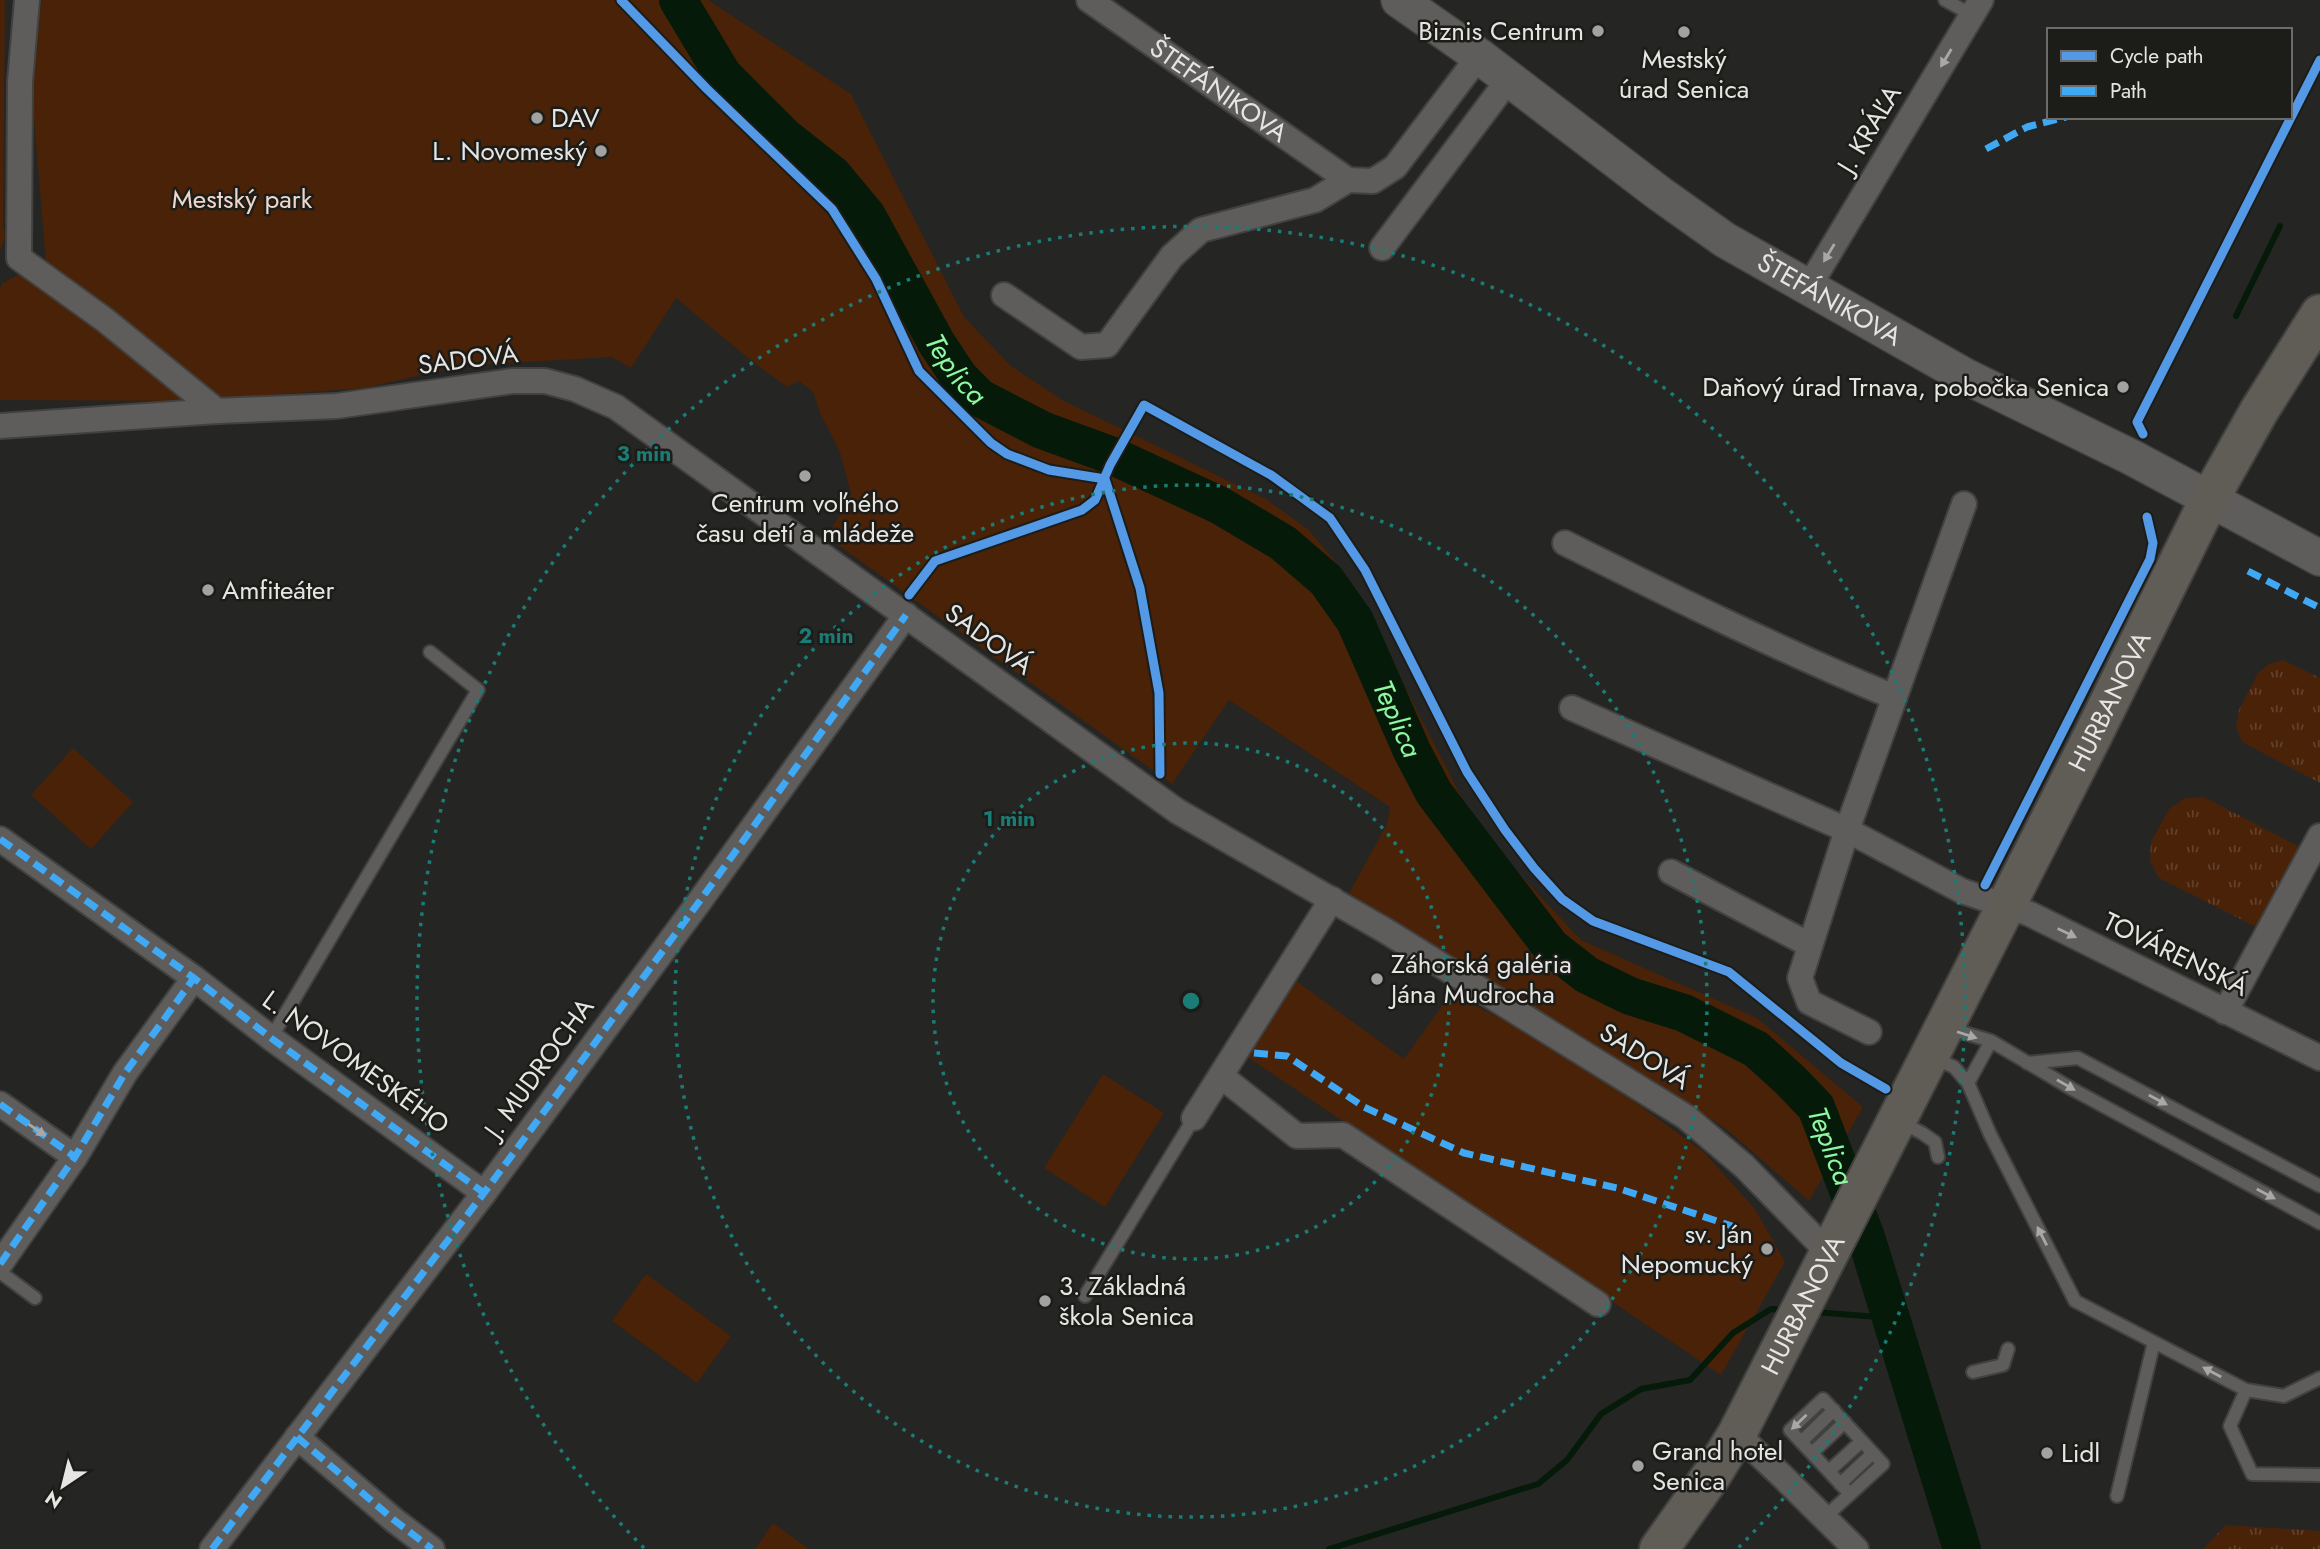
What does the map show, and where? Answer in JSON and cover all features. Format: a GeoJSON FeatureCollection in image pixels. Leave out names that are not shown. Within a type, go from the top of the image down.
{"type":"FeatureCollection","features":[{"type":"Feature","properties":{"kind":"main road","name":"HURBANOVA"},"geometry":{"type":"LineString","coordinates":[[1660,1549],[1737,1434],[2210,498],[2259,411],[2320,314]]}},
{"type":"Feature","properties":{"kind":"street"},"geometry":{"type":"LineString","coordinates":[[27,0],[20,82],[19,258],[106,320],[217,411]]}},
{"type":"Feature","properties":{"kind":"street","name":"ŠTEFÁNIKOVA"},"geometry":{"type":"LineString","coordinates":[[1089,0],[1348,180]]}},
{"type":"Feature","properties":{"kind":"street","name":"ŠTEFÁNIKOVA"},"geometry":{"type":"LineString","coordinates":[[1417,5],[1479,56],[1698,222],[1808,288],[1965,376],[2210,498],[2320,558]]}},
{"type":"Feature","properties":{"kind":"street","name":"J. KRÁĽA"},"geometry":{"type":"LineString","coordinates":[[1808,288],[1977,8]]}},
{"type":"Feature","properties":{"kind":"street"},"geometry":{"type":"LineString","coordinates":[[1004,295],[1081,347],[1107,345],[1172,256],[1201,230],[1315,200],[1348,180],[1373,181],[1395,167],[1479,56]]}},
{"type":"Feature","properties":{"kind":"street"},"geometry":{"type":"LineString","coordinates":[[1382,248],[1509,79]]}},
{"type":"Feature","properties":{"kind":"street","name":"SADOVÁ"},"geometry":{"type":"LineString","coordinates":[[0,426],[217,411],[337,406],[513,381],[545,381],[575,389],[616,407],[1177,811],[1332,899],[1686,1117],[1744,1166],[1827,1257]]}},
{"type":"Feature","properties":{"kind":"street"},"geometry":{"type":"LineString","coordinates":[[1869,1032],[1809,1002],[1800,978],[1847,830],[1964,503]]}},
{"type":"Feature","properties":{"kind":"street"},"geometry":{"type":"LineString","coordinates":[[1565,542],[1638,581],[1813,664],[1894,697]]}},
{"type":"Feature","properties":{"kind":"street","name":"J. MUDROCHA"},"geometry":{"type":"LineString","coordinates":[[212,1549],[484,1192],[699,902],[906,615]]}},
{"type":"Feature","properties":{"kind":"street"},"geometry":{"type":"LineString","coordinates":[[1572,708],[1847,830],[1962,891],[2006,904]]}},
{"type":"Feature","properties":{"kind":"street"},"geometry":{"type":"LineString","coordinates":[[2225,1012],[2320,836]]}},
{"type":"Feature","properties":{"kind":"street","name":"L. NOVOMESKÉHO"},"geometry":{"type":"LineString","coordinates":[[0,839],[484,1192]]}},
{"type":"Feature","properties":{"kind":"street"},"geometry":{"type":"LineString","coordinates":[[1671,872],[1810,946]]}},
{"type":"Feature","properties":{"kind":"street"},"geometry":{"type":"LineString","coordinates":[[1194,1118],[1332,899]]}},
{"type":"Feature","properties":{"kind":"street","name":"TOVÁRENSKÁ"},"geometry":{"type":"LineString","coordinates":[[2006,904],[2320,1058]]}},
{"type":"Feature","properties":{"kind":"street"},"geometry":{"type":"LineString","coordinates":[[0,1264],[75,1157],[125,1073],[194,978]]}},
{"type":"Feature","properties":{"kind":"street"},"geometry":{"type":"LineString","coordinates":[[1221,1076],[1297,1136],[1343,1135],[1598,1304]]}},
{"type":"Feature","properties":{"kind":"street"},"geometry":{"type":"LineString","coordinates":[[0,1104],[75,1157]]}},
{"type":"Feature","properties":{"kind":"street"},"geometry":{"type":"LineString","coordinates":[[1737,1434],[1856,1549]]}},
{"type":"Feature","properties":{"kind":"street"},"geometry":{"type":"LineString","coordinates":[[297,1437],[432,1549]]}},
{"type":"Feature","properties":{"kind":"lane"},"geometry":{"type":"LineString","coordinates":[[1945,0],[1977,8]]}},
{"type":"Feature","properties":{"kind":"lane"},"geometry":{"type":"LineString","coordinates":[[271,1038],[478,690],[430,652]]}},
{"type":"Feature","properties":{"kind":"lane"},"geometry":{"type":"LineString","coordinates":[[1937,1042],[1991,1041],[2026,1063],[2320,1223]]}},
{"type":"Feature","properties":{"kind":"lane"},"geometry":{"type":"LineString","coordinates":[[1968,1083],[1991,1041]]}},
{"type":"Feature","properties":{"kind":"lane"},"geometry":{"type":"LineString","coordinates":[[1937,1042],[1968,1083],[1990,1134],[2075,1301],[2246,1390],[2284,1396],[2320,1378]]}},
{"type":"Feature","properties":{"kind":"lane"},"geometry":{"type":"LineString","coordinates":[[2026,1063],[2078,1058],[2320,1186]]}},
{"type":"Feature","properties":{"kind":"lane"},"geometry":{"type":"LineString","coordinates":[[1085,1296],[1194,1118]]}},
{"type":"Feature","properties":{"kind":"lane"},"geometry":{"type":"LineString","coordinates":[[1896,1121],[1935,1142],[1938,1157]]}},
{"type":"Feature","properties":{"kind":"lane"},"geometry":{"type":"LineString","coordinates":[[0,1272],[35,1298]]}},
{"type":"Feature","properties":{"kind":"lane"},"geometry":{"type":"LineString","coordinates":[[2118,1496],[2154,1342]]}},
{"type":"Feature","properties":{"kind":"lane"},"geometry":{"type":"LineString","coordinates":[[1973,1372],[2003,1365],[2008,1349]]}},
{"type":"Feature","properties":{"kind":"lane"},"geometry":{"type":"LineString","coordinates":[[2246,1390],[2230,1426],[2252,1474],[2320,1475]]}},
{"type":"Feature","properties":{"kind":"lane"},"geometry":{"type":"LineString","coordinates":[[1825,1517],[1883,1464],[1823,1399],[1790,1430],[1850,1493]]}},
{"type":"Feature","properties":{"kind":"lane"},"geometry":{"type":"LineString","coordinates":[[1812,1453],[1845,1422]]}},
{"type":"Feature","properties":{"kind":"lane"},"geometry":{"type":"LineString","coordinates":[[1829,1471],[1862,1441]]}},
{"type":"Feature","properties":{"kind":"lane"},"geometry":{"type":"LineString","coordinates":[[1840,1484],[1873,1453]]}},
{"type":"Feature","properties":{"kind":"green space"},"geometry":{"type":"Polygon","coordinates":[[[0,0],[5,0],[5,237],[0,250],[0,0]]]}},
{"type":"Feature","properties":{"kind":"green space","name":"Mestský park"},"geometry":{"type":"Polygon","coordinates":[[[42,0],[708,0],[851,94],[964,317],[1011,366],[1064,401],[1266,499],[1309,530],[1344,572],[1464,802],[1513,867],[1581,940],[1757,1018],[1863,1107],[1809,1201],[1726,1129],[1638,1071],[1348,895],[1387,824],[1390,807],[1229,700],[1172,784],[827,537],[851,494],[840,452],[821,415],[813,392],[799,381],[787,387],[676,298],[631,368],[612,357],[459,366],[365,388],[191,401],[0,400],[2,283],[46,262],[31,84],[35,35],[42,0]]]}},
{"type":"Feature","properties":{"kind":"green space"},"geometry":{"type":"Polygon","coordinates":[[[2283,660],[2320,678],[2320,783],[2242,742],[2236,726],[2239,710],[2258,673],[2269,664],[2283,660]]]}},
{"type":"Feature","properties":{"kind":"green space"},"geometry":{"type":"Polygon","coordinates":[[[73,748],[133,802],[91,849],[31,795],[73,748]]]}},
{"type":"Feature","properties":{"kind":"green space"},"geometry":{"type":"Polygon","coordinates":[[[2204,797],[2311,853],[2268,933],[2159,878],[2150,861],[2151,842],[2169,809],[2185,798],[2204,797]]]}},
{"type":"Feature","properties":{"kind":"green space"},"geometry":{"type":"Polygon","coordinates":[[[1288,975],[1404,1059],[1451,993],[1521,1029],[1635,1102],[1704,1152],[1755,1209],[1785,1262],[1721,1375],[1243,1054],[1288,975]]]}},
{"type":"Feature","properties":{"kind":"green space"},"geometry":{"type":"Polygon","coordinates":[[[1103,1074],[1164,1113],[1105,1207],[1044,1168],[1103,1074]]]}},
{"type":"Feature","properties":{"kind":"green space"},"geometry":{"type":"Polygon","coordinates":[[[646,1274],[731,1336],[697,1383],[612,1321],[646,1274]]]}},
{"type":"Feature","properties":{"kind":"green space"},"geometry":{"type":"Polygon","coordinates":[[[773,1523],[809,1549],[755,1549],[773,1523]]]}},
{"type":"Feature","properties":{"kind":"green space"},"geometry":{"type":"Polygon","coordinates":[[[2226,1525],[2320,1531],[2320,1549],[2203,1549],[2226,1525]]]}},
{"type":"Feature","properties":{"kind":"waterway","name":"Teplica"},"geometry":{"type":"LineString","coordinates":[[678,0],[723,75],[785,137],[833,175],[867,216],[936,342],[959,377],[980,398],[1042,430],[1113,456],[1219,505],[1283,543],[1326,580],[1355,621],[1412,751],[1434,793],[1551,947],[1587,975],[1630,996],[1684,1013],[1756,1049],[1816,1107],[1866,1237],[1962,1549]]}},
{"type":"Feature","properties":{"kind":"waterway"},"geometry":{"type":"LineString","coordinates":[[2236,316],[2280,226]]}},
{"type":"Feature","properties":{"kind":"waterway"},"geometry":{"type":"LineString","coordinates":[[1329,1549],[1538,1484],[1567,1460],[1601,1414],[1641,1389],[1690,1380],[1733,1333],[1771,1309],[1786,1310]]}},
{"type":"Feature","properties":{"kind":"waterway"},"geometry":{"type":"LineString","coordinates":[[1814,1312],[1891,1318]]}},
{"type":"Feature","properties":{"kind":"marked path"},"geometry":{"type":"LineString","coordinates":[[1986,149],[2027,127],[2058,119]]}},
{"type":"Feature","properties":{"kind":"marked path"},"geometry":{"type":"LineString","coordinates":[[2248,571],[2320,608]]}},
{"type":"Feature","properties":{"kind":"marked path"},"geometry":{"type":"LineString","coordinates":[[212,1549],[484,1193],[906,615]]}},
{"type":"Feature","properties":{"kind":"marked path"},"geometry":{"type":"LineString","coordinates":[[0,839],[194,978],[271,1038],[484,1193]]}},
{"type":"Feature","properties":{"kind":"marked path"},"geometry":{"type":"LineString","coordinates":[[0,1264],[75,1157],[125,1073],[194,978]]}},
{"type":"Feature","properties":{"kind":"marked path"},"geometry":{"type":"LineString","coordinates":[[1254,1053],[1287,1056],[1364,1107],[1464,1153],[1617,1188],[1732,1226]]}},
{"type":"Feature","properties":{"kind":"marked path"},"geometry":{"type":"LineString","coordinates":[[0,1104],[75,1157]]}},
{"type":"Feature","properties":{"kind":"marked path"},"geometry":{"type":"LineString","coordinates":[[297,1437],[432,1549]]}},
{"type":"Feature","properties":{"kind":"cycle path"},"geometry":{"type":"LineString","coordinates":[[621,0],[707,89],[832,209],[876,279],[919,371],[991,443],[1007,454],[1049,470],[1105,479]]}},
{"type":"Feature","properties":{"kind":"cycle path"},"geometry":{"type":"LineString","coordinates":[[2292,115],[2320,60]]}},
{"type":"Feature","properties":{"kind":"cycle path"},"geometry":{"type":"LineString","coordinates":[[2143,434],[2137,422],[2290,119]]}},
{"type":"Feature","properties":{"kind":"cycle path"},"geometry":{"type":"LineString","coordinates":[[909,595],[935,561],[1082,510],[1095,500],[1110,465],[1144,405],[1271,475],[1330,518],[1365,570],[1467,772],[1505,830],[1562,899],[1593,921],[1729,972],[1841,1063],[1886,1089]]}},
{"type":"Feature","properties":{"kind":"cycle path"},"geometry":{"type":"LineString","coordinates":[[1105,479],[1140,588],[1159,693],[1160,774]]}},
{"type":"Feature","properties":{"kind":"cycle path"},"geometry":{"type":"LineString","coordinates":[[1985,885],[2150,559],[2153,543],[2147,517]]}},
{"type":"Feature","properties":{"kind":"place","name":"Biznis Centrum"},"geometry":{"type":"Point","coordinates":[1598,31]}},
{"type":"Feature","properties":{"kind":"place","name":"Mestský úrad Senica"},"geometry":{"type":"Point","coordinates":[1684,32]}},
{"type":"Feature","properties":{"kind":"place","name":"DAV"},"geometry":{"type":"Point","coordinates":[537,118]}},
{"type":"Feature","properties":{"kind":"place","name":"L. Novomeský"},"geometry":{"type":"Point","coordinates":[601,151]}},
{"type":"Feature","properties":{"kind":"place","name":"Daňový úrad Trnava, pobočka Senica"},"geometry":{"type":"Point","coordinates":[2123,387]}},
{"type":"Feature","properties":{"kind":"place","name":"Centrum voľného času detí a mládeže"},"geometry":{"type":"Point","coordinates":[805,476]}},
{"type":"Feature","properties":{"kind":"place","name":"Amfiteáter"},"geometry":{"type":"Point","coordinates":[208,590]}},
{"type":"Feature","properties":{"kind":"place","name":"Záhorská galéria Jána Mudrocha"},"geometry":{"type":"Point","coordinates":[1377,979]}},
{"type":"Feature","properties":{"kind":"place","name":"sv. Ján Nepomucký"},"geometry":{"type":"Point","coordinates":[1767,1249]}},
{"type":"Feature","properties":{"kind":"place","name":"3. Základná škola Senica"},"geometry":{"type":"Point","coordinates":[1045,1301]}},
{"type":"Feature","properties":{"kind":"place","name":"Lidl"},"geometry":{"type":"Point","coordinates":[2047,1453]}},
{"type":"Feature","properties":{"kind":"place","name":"Grand hotel Senica"},"geometry":{"type":"Point","coordinates":[1638,1466]}}]}
